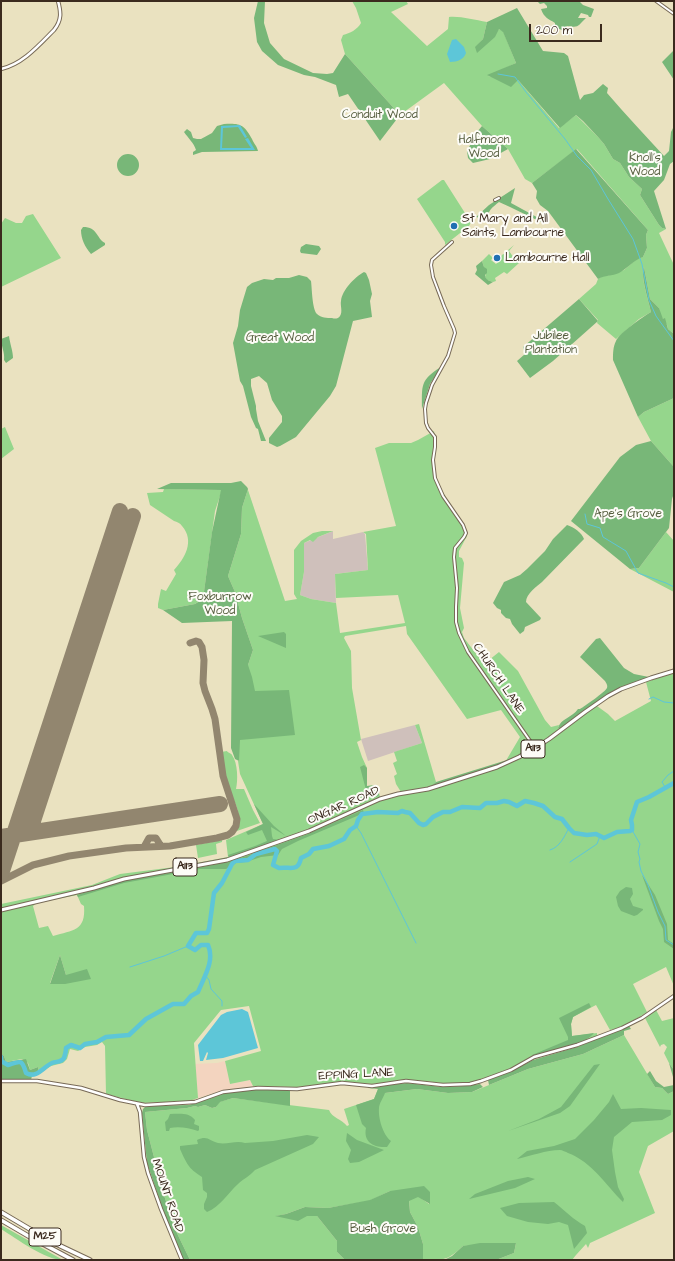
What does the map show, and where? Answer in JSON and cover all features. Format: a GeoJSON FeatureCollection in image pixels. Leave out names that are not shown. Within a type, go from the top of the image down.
{"type":"FeatureCollection","features":[{"type":"Feature","properties":{"kind":"highway","name":"M25"},"geometry":{"type":"LineString","coordinates":[[1,1212],[38,1234],[90,1260]]}},
{"type":"Feature","properties":{"kind":"highway","name":"M25"},"geometry":{"type":"LineString","coordinates":[[1,1220],[41,1244],[73,1260]]}},
{"type":"Feature","properties":{"kind":"main road","name":"ONGAR ROAD"},"geometry":{"type":"LineString","coordinates":[[1,910],[94,888],[124,879],[227,860],[309,831],[380,799],[398,794],[428,789],[504,764],[535,748],[608,696],[621,689],[674,671]]}},
{"type":"Feature","properties":{"kind":"street"},"geometry":{"type":"LineString","coordinates":[[1,69],[22,60],[54,30],[60,18],[58,1]]}},
{"type":"Feature","properties":{"kind":"street"},"geometry":{"type":"LineString","coordinates":[[656,1],[674,14]]}},
{"type":"Feature","properties":{"kind":"street"},"geometry":{"type":"LineString","coordinates":[[495,200],[499,198]]}},
{"type":"Feature","properties":{"kind":"street","name":"CHURCH LANE"},"geometry":{"type":"LineString","coordinates":[[452,242],[432,260],[431,265],[433,277],[455,334],[448,356],[432,385],[425,409],[426,422],[434,437],[435,447],[433,460],[435,478],[443,496],[463,525],[466,533],[455,548],[454,557],[457,588],[456,622],[459,633],[468,652],[535,748]]}},
{"type":"Feature","properties":{"kind":"street","name":"EPPING LANE"},"geometry":{"type":"LineString","coordinates":[[1,1081],[37,1081],[81,1088],[136,1104],[145,1105],[195,1102],[223,1092],[258,1088],[297,1089],[342,1083],[372,1086],[406,1081],[443,1085],[477,1082],[511,1070],[534,1057],[577,1045],[622,1028],[642,1018],[674,996]]}},
{"type":"Feature","properties":{"kind":"street","name":"MOUNT ROAD"},"geometry":{"type":"LineString","coordinates":[[136,1104],[140,1112],[144,1157],[148,1173],[182,1260]]}},
{"type":"Feature","properties":{"kind":"street"},"geometry":{"type":"LineString","coordinates":[[140,1112],[145,1105]]}},
{"type":"Feature","properties":{"kind":"shaded area"},"geometry":{"type":"Polygon","coordinates":[[[333,531],[333,539],[363,532],[365,534],[368,570],[335,574],[336,603],[311,599],[300,595],[304,572],[304,543],[333,531]]]}},
{"type":"Feature","properties":{"kind":"shaded area"},"geometry":{"type":"Polygon","coordinates":[[[415,725],[422,743],[368,761],[361,739],[415,725]]]}},
{"type":"Feature","properties":{"kind":"shaded area"},"geometry":{"type":"Polygon","coordinates":[[[225,1061],[230,1084],[250,1080],[253,1086],[217,1092],[198,1098],[195,1064],[225,1061]]]}},
{"type":"Feature","properties":{"kind":"green space","name":"Conduit Wood"},"geometry":{"type":"Polygon","coordinates":[[[258,1],[265,1],[264,23],[270,43],[284,59],[313,73],[327,74],[333,73],[345,54],[400,115],[380,141],[348,94],[339,97],[336,85],[278,65],[262,51],[257,42],[254,18],[258,1]]]}},
{"type":"Feature","properties":{"kind":"green space"},"geometry":{"type":"Polygon","coordinates":[[[352,1],[406,1],[408,4],[391,12],[427,46],[448,29],[449,17],[487,22],[483,39],[476,47],[499,29],[503,31],[516,63],[488,76],[518,80],[559,128],[576,115],[598,137],[613,159],[620,163],[629,177],[642,189],[640,195],[659,225],[666,229],[659,233],[674,265],[674,334],[668,329],[660,315],[659,308],[650,299],[644,267],[644,283],[651,312],[639,319],[616,339],[597,323],[598,320],[579,299],[596,284],[598,279],[624,270],[638,258],[643,257],[647,248],[646,235],[648,230],[577,149],[532,183],[525,179],[508,149],[482,126],[444,83],[400,115],[345,54],[341,40],[343,35],[353,31],[361,23],[352,1]]]}},
{"type":"Feature","properties":{"kind":"green space"},"geometry":{"type":"Polygon","coordinates":[[[537,1],[579,1],[583,5],[594,9],[591,17],[581,13],[578,18],[586,18],[579,25],[574,27],[567,26],[564,31],[555,27],[555,23],[542,12],[541,9],[547,8],[547,6],[544,3],[540,4],[537,1]]]}},
{"type":"Feature","properties":{"kind":"green space","name":"Knoll's Wood"},"geometry":{"type":"Polygon","coordinates":[[[517,8],[543,51],[564,53],[568,56],[580,100],[584,95],[593,93],[603,84],[608,88],[607,93],[664,156],[669,151],[671,132],[674,126],[674,161],[670,164],[664,180],[654,191],[666,229],[659,225],[640,195],[642,189],[629,177],[620,163],[613,159],[604,144],[583,121],[576,115],[560,128],[518,80],[511,87],[487,75],[516,63],[503,32],[499,29],[495,37],[477,53],[475,47],[483,39],[487,22],[517,8]]]}},
{"type":"Feature","properties":{"kind":"green space"},"geometry":{"type":"Polygon","coordinates":[[[674,50],[674,80],[662,62],[674,50]]]}},
{"type":"Feature","properties":{"kind":"green space"},"geometry":{"type":"Polygon","coordinates":[[[234,124],[244,128],[258,151],[202,152],[193,155],[193,152],[196,150],[184,132],[187,129],[191,132],[193,138],[201,139],[212,133],[217,126],[234,124]]]}},
{"type":"Feature","properties":{"kind":"green space","name":"Halfmoon Wood"},"geometry":{"type":"Polygon","coordinates":[[[482,126],[508,149],[490,159],[473,163],[468,158],[467,151],[477,132],[482,126]]]}},
{"type":"Feature","properties":{"kind":"green space"},"geometry":{"type":"Polygon","coordinates":[[[576,149],[648,230],[646,235],[647,248],[643,257],[619,273],[598,279],[548,211],[540,205],[536,198],[537,191],[532,183],[576,149]]]}},
{"type":"Feature","properties":{"kind":"green space"},"geometry":{"type":"Polygon","coordinates":[[[128,154],[132,155],[138,161],[138,169],[132,175],[128,176],[124,175],[118,169],[117,165],[118,161],[124,155],[128,154]]]}},
{"type":"Feature","properties":{"kind":"green space"},"geometry":{"type":"Polygon","coordinates":[[[444,180],[465,213],[473,219],[469,226],[445,245],[445,242],[417,199],[444,180]]]}},
{"type":"Feature","properties":{"kind":"green space"},"geometry":{"type":"Polygon","coordinates":[[[515,188],[511,203],[544,221],[545,224],[499,202],[489,212],[489,220],[476,217],[489,205],[515,188]]]}},
{"type":"Feature","properties":{"kind":"green space"},"geometry":{"type":"Polygon","coordinates":[[[33,214],[61,258],[1,287],[1,224],[5,218],[16,223],[22,223],[26,216],[33,214]]]}},
{"type":"Feature","properties":{"kind":"green space"},"geometry":{"type":"Polygon","coordinates":[[[83,227],[92,229],[105,243],[105,245],[91,254],[85,246],[83,240],[81,230],[83,227]]]}},
{"type":"Feature","properties":{"kind":"green space"},"geometry":{"type":"Polygon","coordinates":[[[306,244],[319,246],[321,249],[317,255],[301,253],[301,247],[306,244]]]}},
{"type":"Feature","properties":{"kind":"green space"},"geometry":{"type":"Polygon","coordinates":[[[514,245],[509,251],[519,263],[507,274],[504,272],[495,278],[496,281],[493,282],[487,280],[482,261],[489,254],[493,258],[491,260],[496,264],[503,254],[507,255],[507,251],[514,245]]]}},
{"type":"Feature","properties":{"kind":"green space"},"geometry":{"type":"Polygon","coordinates":[[[482,261],[484,267],[487,269],[487,273],[485,275],[486,278],[493,282],[488,285],[475,274],[477,270],[476,266],[482,261]]]}},
{"type":"Feature","properties":{"kind":"green space"},"geometry":{"type":"Polygon","coordinates":[[[644,267],[650,299],[659,308],[663,319],[665,318],[668,329],[674,334],[674,398],[644,412],[638,417],[613,360],[613,355],[614,346],[618,338],[632,325],[651,312],[643,276],[644,267]]]}},
{"type":"Feature","properties":{"kind":"green space","name":"Great Wood"},"geometry":{"type":"Polygon","coordinates":[[[364,272],[369,280],[372,294],[370,301],[372,317],[353,321],[336,386],[330,396],[296,437],[277,447],[269,443],[269,438],[282,422],[282,416],[272,400],[267,383],[259,376],[251,379],[258,421],[266,441],[261,441],[258,429],[256,428],[251,417],[243,386],[240,381],[233,343],[238,326],[240,310],[247,287],[252,283],[264,279],[273,280],[276,278],[289,278],[299,275],[307,277],[311,281],[313,303],[317,314],[324,318],[336,318],[341,314],[341,301],[346,288],[353,280],[364,272]]]}},
{"type":"Feature","properties":{"kind":"green space","name":"Jubilee Plantation"},"geometry":{"type":"Polygon","coordinates":[[[579,299],[598,321],[553,361],[530,378],[517,361],[525,354],[523,347],[579,299]]]}},
{"type":"Feature","properties":{"kind":"green space"},"geometry":{"type":"Polygon","coordinates":[[[9,336],[13,358],[6,363],[4,360],[1,339],[9,336]]]}},
{"type":"Feature","properties":{"kind":"green space"},"geometry":{"type":"Polygon","coordinates":[[[441,367],[430,384],[422,409],[422,389],[424,384],[429,376],[441,367]]]}},
{"type":"Feature","properties":{"kind":"green space"},"geometry":{"type":"Polygon","coordinates":[[[674,398],[674,467],[651,441],[638,417],[644,412],[674,398]]]}},
{"type":"Feature","properties":{"kind":"green space"},"geometry":{"type":"Polygon","coordinates":[[[5,427],[14,449],[1,459],[1,429],[5,427]]]}},
{"type":"Feature","properties":{"kind":"green space"},"geometry":{"type":"Polygon","coordinates":[[[434,431],[436,444],[434,461],[436,478],[447,500],[466,530],[467,536],[459,551],[459,557],[462,558],[464,563],[460,608],[464,628],[462,632],[464,638],[484,664],[499,652],[518,671],[545,720],[551,727],[559,725],[558,728],[560,729],[568,726],[597,706],[615,721],[651,701],[646,682],[674,673],[674,986],[666,967],[633,984],[647,1012],[625,1025],[610,1030],[596,1005],[573,1017],[571,1024],[572,1036],[597,1033],[597,1036],[578,1044],[531,1057],[511,1069],[490,1077],[473,1082],[449,1084],[406,1080],[372,1084],[343,1082],[297,1087],[253,1086],[250,1080],[230,1084],[225,1061],[261,1051],[249,1006],[221,1010],[194,1043],[198,1098],[189,1101],[141,1103],[106,1094],[105,1046],[102,1042],[97,1045],[85,1047],[78,1051],[70,1049],[67,1059],[63,1063],[51,1066],[39,1074],[38,1067],[30,1070],[28,1063],[22,1059],[6,1062],[1,1053],[1,904],[92,885],[120,874],[175,867],[228,857],[226,840],[263,824],[240,774],[238,761],[239,720],[248,665],[253,650],[235,592],[228,576],[241,534],[242,508],[248,490],[285,601],[297,599],[294,594],[294,550],[301,541],[313,533],[333,531],[318,537],[313,542],[310,540],[304,543],[304,572],[300,595],[311,599],[336,603],[340,633],[405,623],[398,595],[336,598],[335,574],[368,570],[366,534],[363,532],[396,526],[375,448],[389,443],[411,443],[434,431]],[[406,626],[345,636],[344,638],[351,651],[352,688],[361,740],[357,742],[367,768],[367,786],[377,785],[380,797],[378,800],[389,796],[410,793],[504,764],[520,737],[501,710],[467,719],[407,634],[406,626]],[[77,895],[37,903],[33,906],[39,928],[48,926],[53,936],[77,928],[83,920],[84,906],[81,904],[77,895]],[[60,955],[50,983],[51,984],[66,975],[60,955]]]}},
{"type":"Feature","properties":{"kind":"green space","name":"Ape's Grove"},"geometry":{"type":"Polygon","coordinates":[[[651,441],[674,467],[674,493],[669,528],[639,568],[630,569],[571,521],[620,457],[636,445],[651,441]]]}},
{"type":"Feature","properties":{"kind":"green space","name":"Foxburrow Wood"},"geometry":{"type":"Polygon","coordinates":[[[241,481],[248,489],[242,508],[241,534],[228,576],[235,592],[253,650],[248,665],[255,691],[289,690],[295,735],[240,740],[239,761],[235,759],[231,748],[232,621],[182,623],[163,610],[195,604],[203,599],[212,532],[221,490],[157,489],[171,483],[231,483],[241,481]]]}},
{"type":"Feature","properties":{"kind":"green space"},"geometry":{"type":"Polygon","coordinates":[[[164,489],[222,490],[215,511],[203,599],[195,604],[163,610],[158,608],[161,589],[166,591],[176,574],[174,570],[185,555],[188,543],[186,532],[181,525],[150,505],[147,493],[163,492],[164,489]]]}},
{"type":"Feature","properties":{"kind":"green space"},"geometry":{"type":"Polygon","coordinates":[[[567,525],[577,530],[584,539],[542,582],[532,590],[526,599],[526,602],[541,618],[540,620],[525,627],[524,631],[520,634],[510,619],[506,618],[501,613],[501,610],[493,603],[504,582],[520,575],[527,569],[545,551],[553,539],[567,525]]]}},
{"type":"Feature","properties":{"kind":"green space"},"geometry":{"type":"Polygon","coordinates":[[[666,532],[674,541],[674,592],[630,569],[639,568],[666,532]]]}},
{"type":"Feature","properties":{"kind":"green space"},"geometry":{"type":"Polygon","coordinates":[[[284,632],[286,634],[286,648],[258,636],[284,632]]]}},
{"type":"Feature","properties":{"kind":"green space"},"geometry":{"type":"Polygon","coordinates":[[[600,638],[624,668],[634,674],[649,677],[614,691],[560,729],[558,728],[559,725],[564,720],[578,709],[595,699],[607,688],[605,681],[580,657],[596,639],[600,638]]]}},
{"type":"Feature","properties":{"kind":"green space"},"geometry":{"type":"Polygon","coordinates":[[[419,724],[436,782],[430,788],[401,792],[396,784],[394,776],[397,774],[393,763],[397,761],[394,752],[422,743],[415,725],[419,724]]]}},
{"type":"Feature","properties":{"kind":"green space"},"geometry":{"type":"Polygon","coordinates":[[[227,751],[234,758],[237,777],[236,789],[244,789],[260,823],[234,832],[239,820],[237,808],[227,783],[221,752],[227,751]]]}},
{"type":"Feature","properties":{"kind":"green space"},"geometry":{"type":"Polygon","coordinates":[[[507,760],[505,763],[430,788],[436,782],[507,760]]]}},
{"type":"Feature","properties":{"kind":"green space"},"geometry":{"type":"Polygon","coordinates":[[[364,765],[367,768],[367,786],[377,785],[379,795],[376,797],[374,793],[368,794],[365,802],[363,802],[366,790],[360,767],[364,765]]]}},
{"type":"Feature","properties":{"kind":"green space"},"geometry":{"type":"Polygon","coordinates":[[[254,804],[274,826],[286,836],[271,827],[273,839],[280,840],[290,837],[229,857],[228,855],[267,841],[262,830],[248,835],[246,832],[263,824],[254,804]]]}},
{"type":"Feature","properties":{"kind":"green space"},"geometry":{"type":"Polygon","coordinates":[[[363,810],[364,813],[282,849],[278,855],[261,857],[246,862],[236,863],[226,869],[200,869],[124,883],[78,897],[77,895],[123,881],[238,859],[308,834],[363,810]]]}},
{"type":"Feature","properties":{"kind":"green space"},"geometry":{"type":"Polygon","coordinates":[[[222,840],[222,842],[216,844],[217,854],[198,858],[196,845],[222,840]]]}},
{"type":"Feature","properties":{"kind":"green space"},"geometry":{"type":"Polygon","coordinates":[[[642,875],[655,895],[667,924],[668,940],[674,944],[674,949],[664,942],[663,929],[642,875]]]}},
{"type":"Feature","properties":{"kind":"green space"},"geometry":{"type":"Polygon","coordinates":[[[626,887],[632,888],[633,894],[630,899],[633,906],[643,909],[634,916],[621,911],[618,906],[616,897],[620,891],[626,887]]]}},
{"type":"Feature","properties":{"kind":"green space"},"geometry":{"type":"Polygon","coordinates":[[[60,955],[66,975],[87,969],[91,979],[65,984],[50,984],[60,955]]]}},
{"type":"Feature","properties":{"kind":"green space"},"geometry":{"type":"Polygon","coordinates":[[[589,1003],[591,1007],[573,1017],[571,1024],[572,1036],[594,1033],[589,1038],[583,1042],[566,1048],[535,1056],[532,1055],[568,1040],[559,1018],[589,1003]]]}},
{"type":"Feature","properties":{"kind":"green space"},"geometry":{"type":"Polygon","coordinates":[[[656,1010],[662,1021],[674,1018],[674,1070],[664,1053],[667,1047],[664,1044],[660,1047],[645,1018],[656,1010]]]}},
{"type":"Feature","properties":{"kind":"green space"},"geometry":{"type":"Polygon","coordinates":[[[629,1026],[631,1029],[624,1031],[624,1035],[583,1054],[528,1069],[489,1085],[488,1080],[512,1071],[533,1060],[577,1047],[629,1026]]]}},
{"type":"Feature","properties":{"kind":"green space"},"geometry":{"type":"Polygon","coordinates":[[[624,1035],[655,1087],[662,1088],[668,1094],[674,1091],[674,1131],[648,1146],[639,1172],[655,1213],[590,1243],[588,1248],[586,1244],[572,1260],[496,1260],[514,1253],[516,1243],[463,1246],[453,1255],[445,1259],[423,1260],[423,1244],[418,1227],[410,1212],[409,1200],[418,1196],[429,1204],[430,1192],[390,1191],[369,1201],[328,1208],[305,1207],[276,1216],[317,1216],[337,1241],[337,1252],[345,1260],[190,1260],[174,1227],[163,1192],[147,1130],[145,1112],[205,1105],[212,1108],[216,1107],[219,1102],[233,1098],[329,1110],[332,1115],[347,1126],[349,1125],[344,1109],[374,1099],[378,1089],[385,1093],[417,1089],[448,1093],[472,1092],[528,1069],[583,1054],[624,1035]]]}},
{"type":"Feature","properties":{"kind":"green space"},"geometry":{"type":"Polygon","coordinates":[[[1,1053],[6,1062],[26,1059],[30,1070],[38,1067],[39,1074],[32,1076],[31,1080],[1,1079],[1,1053]]]}},
{"type":"Feature","properties":{"kind":"green space"},"geometry":{"type":"Polygon","coordinates":[[[669,1063],[674,1070],[674,1085],[673,1077],[669,1063]]]}},
{"type":"Feature","properties":{"kind":"green space"},"geometry":{"type":"Polygon","coordinates":[[[600,1064],[570,1106],[560,1113],[508,1131],[539,1119],[561,1107],[594,1065],[600,1064]]]}},
{"type":"Feature","properties":{"kind":"green space"},"geometry":{"type":"Polygon","coordinates":[[[650,1071],[656,1081],[664,1087],[674,1085],[674,1091],[668,1094],[662,1088],[655,1087],[647,1074],[650,1071]]]}},
{"type":"Feature","properties":{"kind":"green space"},"geometry":{"type":"Polygon","coordinates":[[[407,1083],[442,1087],[480,1084],[483,1087],[472,1092],[448,1093],[417,1089],[385,1093],[379,1106],[379,1117],[383,1131],[391,1141],[387,1147],[370,1143],[366,1137],[366,1128],[362,1124],[356,1105],[374,1099],[378,1089],[368,1087],[407,1083]]]}},
{"type":"Feature","properties":{"kind":"green space"},"geometry":{"type":"Polygon","coordinates":[[[273,1088],[290,1090],[290,1106],[233,1098],[220,1102],[216,1107],[212,1108],[205,1105],[145,1112],[147,1130],[163,1192],[174,1227],[190,1260],[183,1260],[162,1207],[147,1163],[142,1113],[143,1109],[146,1106],[189,1105],[224,1093],[273,1088]]]}},
{"type":"Feature","properties":{"kind":"green space"},"geometry":{"type":"Polygon","coordinates":[[[613,1094],[621,1109],[641,1108],[671,1110],[671,1115],[662,1120],[632,1122],[614,1137],[612,1150],[615,1172],[618,1187],[624,1199],[623,1202],[598,1174],[577,1157],[564,1151],[549,1151],[517,1159],[527,1151],[554,1146],[575,1139],[594,1120],[609,1102],[613,1094]]]}},
{"type":"Feature","properties":{"kind":"green space"},"geometry":{"type":"Polygon","coordinates":[[[170,1114],[184,1114],[193,1117],[195,1120],[194,1124],[199,1126],[199,1130],[177,1127],[170,1128],[169,1131],[166,1131],[165,1122],[170,1114]]]}},
{"type":"Feature","properties":{"kind":"green space"},"geometry":{"type":"Polygon","coordinates":[[[347,1133],[357,1140],[384,1150],[359,1162],[350,1163],[348,1159],[351,1150],[346,1141],[347,1133]]]}},
{"type":"Feature","properties":{"kind":"green space"},"geometry":{"type":"Polygon","coordinates":[[[307,1135],[319,1137],[313,1144],[255,1170],[238,1184],[212,1210],[207,1212],[204,1209],[204,1204],[207,1193],[203,1190],[202,1177],[188,1165],[180,1149],[180,1146],[198,1144],[197,1140],[204,1138],[221,1143],[245,1143],[273,1141],[307,1135]]]}},
{"type":"Feature","properties":{"kind":"green space"},"geometry":{"type":"Polygon","coordinates":[[[528,1177],[535,1179],[515,1188],[469,1199],[475,1194],[508,1181],[528,1177]]]}},
{"type":"Feature","properties":{"kind":"green space","name":"Bush Grove"},"geometry":{"type":"Polygon","coordinates":[[[424,1186],[430,1192],[430,1204],[418,1197],[409,1201],[410,1212],[418,1227],[423,1244],[423,1260],[345,1260],[337,1252],[337,1241],[317,1216],[307,1216],[298,1221],[275,1216],[286,1214],[305,1207],[328,1208],[370,1200],[390,1191],[424,1186]]]}},
{"type":"Feature","properties":{"kind":"green space"},"geometry":{"type":"Polygon","coordinates":[[[554,1202],[585,1226],[587,1233],[574,1249],[568,1225],[559,1222],[548,1224],[528,1222],[507,1216],[500,1208],[519,1203],[554,1202]]]}},
{"type":"Feature","properties":{"kind":"green space"},"geometry":{"type":"Polygon","coordinates":[[[1,1225],[63,1260],[48,1257],[31,1248],[1,1229],[1,1225]]]}},
{"type":"Feature","properties":{"kind":"green space"},"geometry":{"type":"Polygon","coordinates":[[[480,1243],[516,1243],[514,1253],[496,1260],[444,1260],[452,1256],[463,1246],[480,1243]]]}},
{"type":"Feature","properties":{"kind":"water"},"geometry":{"type":"Polygon","coordinates":[[[456,39],[464,47],[466,53],[460,60],[450,62],[447,54],[452,40],[456,39]]]}},
{"type":"Feature","properties":{"kind":"water"},"geometry":{"type":"Polygon","coordinates":[[[240,125],[247,137],[245,138],[238,127],[223,128],[222,148],[251,148],[245,139],[248,138],[255,150],[220,150],[221,126],[240,125]]]}},
{"type":"Feature","properties":{"kind":"water"},"geometry":{"type":"Polygon","coordinates":[[[242,1009],[248,1012],[258,1048],[223,1058],[206,1060],[207,1052],[203,1061],[200,1061],[198,1045],[221,1015],[227,1012],[242,1009]]]}},
{"type":"Feature","properties":{"kind":"waterway"},"geometry":{"type":"LineString","coordinates":[[498,74],[515,77],[577,156],[591,170],[633,239],[642,264],[649,300],[656,316],[674,341]]}},
{"type":"Feature","properties":{"kind":"waterway"},"geometry":{"type":"LineString","coordinates":[[585,514],[587,524],[600,528],[603,537],[626,551],[638,573],[674,587]]}},
{"type":"Feature","properties":{"kind":"waterway"},"geometry":{"type":"LineString","coordinates":[[649,699],[653,697],[664,702],[674,703]]}},
{"type":"Feature","properties":{"kind":"waterway"},"geometry":{"type":"LineString","coordinates":[[665,787],[662,782],[674,771]]}},
{"type":"Feature","properties":{"kind":"waterway"},"geometry":{"type":"LineString","coordinates":[[1,1057],[1,1061],[8,1065],[20,1062],[22,1063],[26,1073],[33,1075],[37,1074],[52,1063],[63,1060],[66,1048],[71,1045],[80,1048],[85,1044],[97,1042],[106,1037],[129,1035],[146,1019],[173,1004],[184,1004],[191,996],[198,992],[208,969],[210,957],[208,945],[201,945],[195,950],[188,946],[196,933],[207,933],[209,929],[214,893],[222,883],[235,861],[248,860],[256,854],[275,849],[277,851],[273,865],[279,868],[293,868],[298,866],[301,858],[309,854],[313,849],[329,846],[344,839],[350,830],[356,826],[362,814],[378,812],[398,813],[402,811],[410,813],[419,823],[423,825],[433,817],[443,812],[450,812],[462,807],[480,808],[486,803],[497,803],[504,801],[517,806],[525,801],[543,806],[555,817],[562,819],[574,833],[587,835],[596,834],[604,838],[617,832],[632,830],[631,820],[637,802],[674,783]]}},
{"type":"Feature","properties":{"kind":"waterway"},"geometry":{"type":"LineString","coordinates":[[356,826],[361,833],[416,943]]}},
{"type":"Feature","properties":{"kind":"waterway"},"geometry":{"type":"LineString","coordinates":[[550,850],[559,844],[569,828]]}},
{"type":"Feature","properties":{"kind":"waterway"},"geometry":{"type":"LineString","coordinates":[[632,830],[640,844],[638,852],[641,871],[665,926],[666,940],[674,945]]}},
{"type":"Feature","properties":{"kind":"waterway"},"geometry":{"type":"LineString","coordinates":[[570,862],[597,844],[600,836]]}},
{"type":"Feature","properties":{"kind":"waterway"},"geometry":{"type":"LineString","coordinates":[[130,967],[164,956],[188,946]]}},
{"type":"Feature","properties":{"kind":"waterway"},"geometry":{"type":"LineString","coordinates":[[205,975],[209,980],[211,989],[222,1001],[222,1006]]}},
{"type":"Feature","properties":{"kind":"taxiway"},"geometry":{"type":"LineString","coordinates":[[1,881],[33,865],[69,856],[126,848],[170,846],[217,838],[228,835],[232,832],[236,826],[237,819],[223,776],[215,719],[203,683],[204,660],[202,647],[199,642],[196,641],[190,643]]}},
{"type":"Feature","properties":{"kind":"taxiway"},"geometry":{"type":"LineString","coordinates":[[144,847],[149,838],[156,838],[161,846]]}},
{"type":"Feature","properties":{"kind":"runway"},"geometry":{"type":"LineString","coordinates":[[1,874],[120,511]]}},
{"type":"Feature","properties":{"kind":"runway"},"geometry":{"type":"LineString","coordinates":[[30,830],[133,516]]}},
{"type":"Feature","properties":{"kind":"runway"},"geometry":{"type":"LineString","coordinates":[[1,837],[220,804]]}},
{"type":"Feature","properties":{"kind":"place","name":"St Mary and All Saints, Lambourne"},"geometry":{"type":"Point","coordinates":[454,226]}},
{"type":"Feature","properties":{"kind":"place","name":"Lambourne Hall"},"geometry":{"type":"Point","coordinates":[497,258]}}]}
